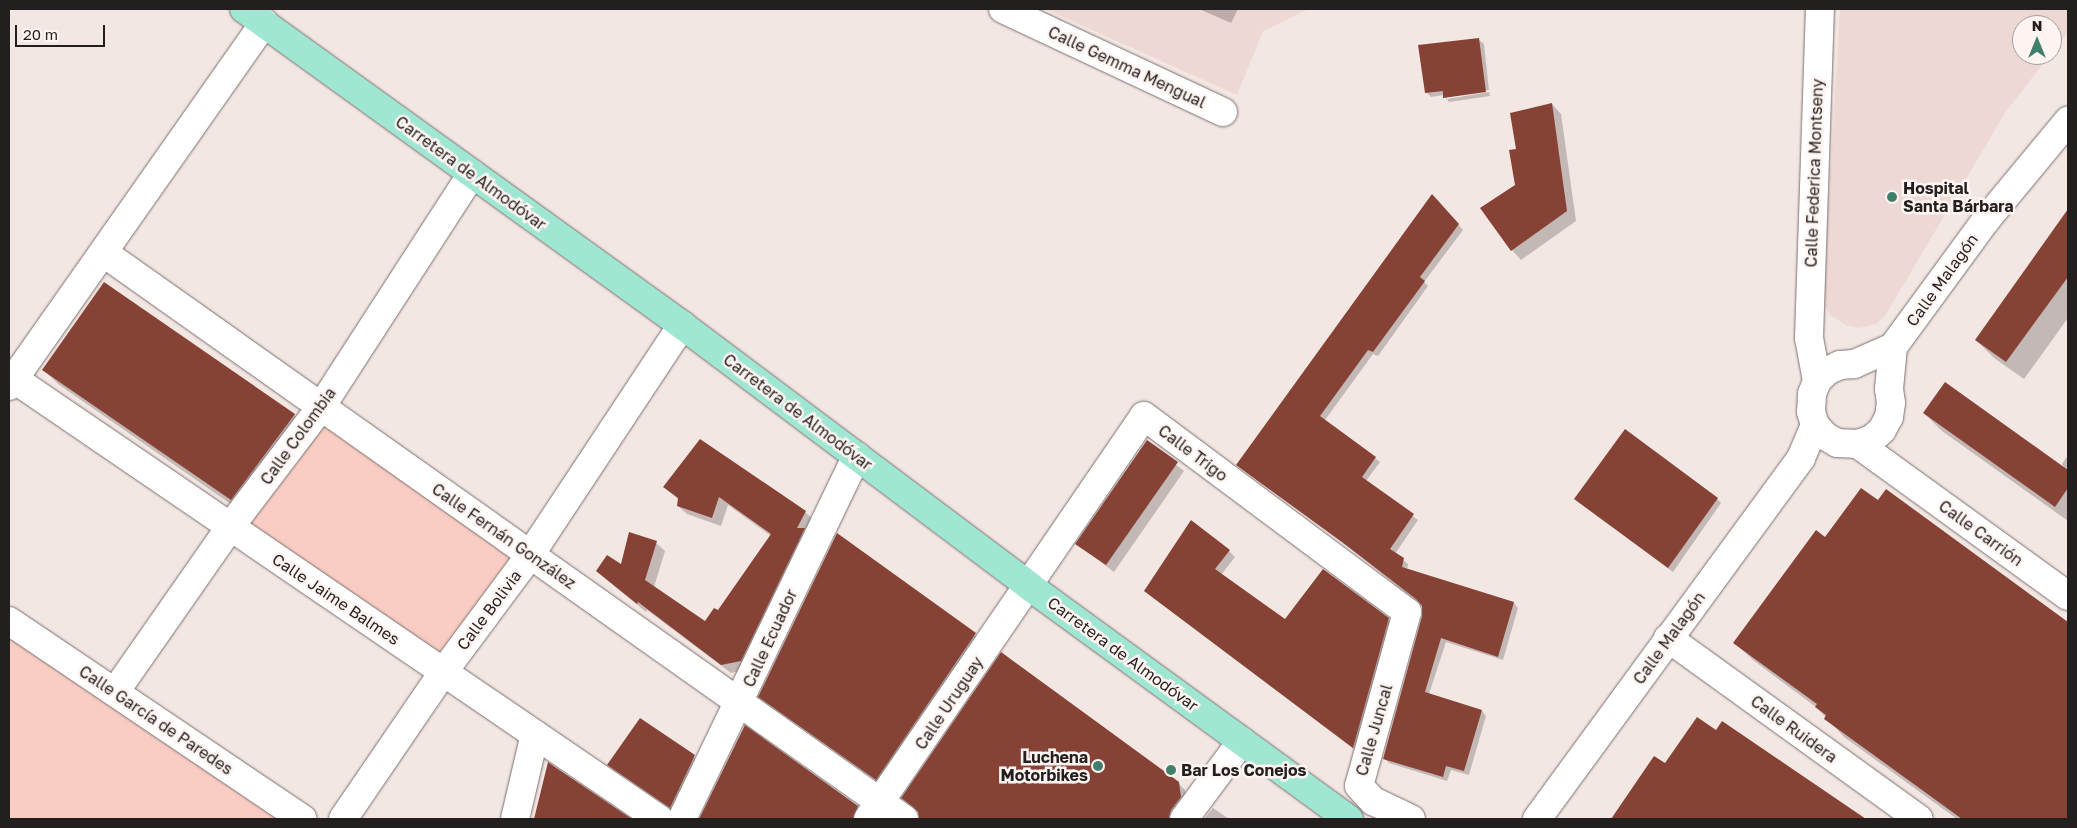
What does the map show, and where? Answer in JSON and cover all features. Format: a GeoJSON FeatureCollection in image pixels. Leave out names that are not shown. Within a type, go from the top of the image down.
{"type":"FeatureCollection","features":[{"type":"Feature","properties":{"kind":"main road","name":"Carretera de Almodóvar"},"geometry":{"type":"LineString","coordinates":[[254,16],[682,324],[1029,586],[1349,819]]}},
{"type":"Feature","properties":{"kind":"street","name":"Calle Gemma Mengual"},"geometry":{"type":"LineString","coordinates":[[1004,9],[1223,112]]}},
{"type":"Feature","properties":{"kind":"street","name":"Calle Federica Montseny"},"geometry":{"type":"LineString","coordinates":[[1817,381],[1809,338],[1820,9]]}},
{"type":"Feature","properties":{"kind":"street"},"geometry":{"type":"LineString","coordinates":[[11,382],[104,253],[254,16]]}},
{"type":"Feature","properties":{"kind":"street","name":"Calle Malagón"},"geometry":{"type":"LineString","coordinates":[[1882,430],[1889,417],[1891,403],[1888,389],[1893,348],[1986,220],[2068,121]]}},
{"type":"Feature","properties":{"kind":"street","name":"Calle Colombia"},"geometry":{"type":"LineString","coordinates":[[114,692],[230,527],[321,407],[472,174]]}},
{"type":"Feature","properties":{"kind":"street","name":"Calle Fernán González"},"geometry":{"type":"LineString","coordinates":[[104,253],[740,703],[874,811],[904,819]]}},
{"type":"Feature","properties":{"kind":"street","name":"Calle Bolivia"},"geometry":{"type":"LineString","coordinates":[[343,819],[444,671],[530,555],[682,324]]}},
{"type":"Feature","properties":{"kind":"street"},"geometry":{"type":"LineString","coordinates":[[1809,338],[1847,365],[1870,369],[1881,377],[1888,389]]}},
{"type":"Feature","properties":{"kind":"street"},"geometry":{"type":"LineString","coordinates":[[1848,443],[1825,436],[1816,425],[1811,412],[1812,394],[1817,381],[1827,371],[1893,348]]}},
{"type":"Feature","properties":{"kind":"street","name":"Calle Jaime Balmes"},"geometry":{"type":"LineString","coordinates":[[11,382],[444,671],[659,819]]}},
{"type":"Feature","properties":{"kind":"street","name":"Calle Trigo"},"geometry":{"type":"LineString","coordinates":[[1029,586],[1144,416],[1407,612]]}},
{"type":"Feature","properties":{"kind":"street","name":"Calle Malagón"},"geometry":{"type":"LineString","coordinates":[[1537,819],[1801,458],[1816,425]]}},
{"type":"Feature","properties":{"kind":"street"},"geometry":{"type":"LineString","coordinates":[[1801,458],[1848,443],[1872,439],[1882,430],[1894,471]]}},
{"type":"Feature","properties":{"kind":"street","name":"Calle Carrión"},"geometry":{"type":"LineString","coordinates":[[1848,443],[1894,471],[2067,592]]}},
{"type":"Feature","properties":{"kind":"street","name":"Calle Ecuador"},"geometry":{"type":"LineString","coordinates":[[682,819],[740,703],[857,456]]}},
{"type":"Feature","properties":{"kind":"street","name":"Calle Uruguay"},"geometry":{"type":"LineString","coordinates":[[874,811],[1029,586]]}},
{"type":"Feature","properties":{"kind":"street","name":"Calle Juncal"},"geometry":{"type":"LineString","coordinates":[[1407,612],[1358,786],[1373,801],[1411,819]]}},
{"type":"Feature","properties":{"kind":"street","name":"Calle García de Paredes"},"geometry":{"type":"LineString","coordinates":[[9,621],[302,819]]}},
{"type":"Feature","properties":{"kind":"street","name":"Calle Ruidera"},"geometry":{"type":"LineString","coordinates":[[1668,638],[1919,819]]}},
{"type":"Feature","properties":{"kind":"street"},"geometry":{"type":"LineString","coordinates":[[515,819],[535,734]]}},
{"type":"Feature","properties":{"kind":"street"},"geometry":{"type":"LineString","coordinates":[[1184,819],[1242,741]]}},
{"type":"Feature","properties":{"kind":"shaded area"},"geometry":{"type":"Polygon","coordinates":[[[1045,9],[1309,9],[1263,31],[1237,95],[1045,9]]]}},
{"type":"Feature","properties":{"kind":"shaded area","name":"Hospital Santa Bárbara"},"geometry":{"type":"Polygon","coordinates":[[[1840,9],[2068,9],[2068,32],[2062,40],[2062,15],[2012,15],[2012,65],[2042,65],[2005,113],[1885,316],[1876,324],[1859,328],[1848,326],[1830,315],[1825,306],[1823,295],[1840,9]]]}},
{"type":"Feature","properties":{"kind":"shaded area"},"geometry":{"type":"Polygon","coordinates":[[[321,407],[530,555],[444,671],[230,527],[321,407]]]}},
{"type":"Feature","properties":{"kind":"shaded area"},"geometry":{"type":"Polygon","coordinates":[[[9,621],[302,819],[9,819],[9,621]]]}},
{"type":"Feature","properties":{"kind":"building"},"geometry":{"type":"Polygon","coordinates":[[[1479,38],[1486,92],[1443,98],[1443,91],[1425,93],[1418,45],[1479,38]]]}},
{"type":"Feature","properties":{"kind":"building"},"geometry":{"type":"Polygon","coordinates":[[[1552,103],[1567,211],[1511,251],[1480,208],[1515,185],[1509,150],[1516,149],[1510,113],[1552,103]]]}},
{"type":"Feature","properties":{"kind":"building"},"geometry":{"type":"Polygon","coordinates":[[[1432,194],[1459,224],[1420,277],[1425,281],[1373,352],[1368,350],[1320,416],[1376,457],[1362,477],[1414,514],[1390,549],[1404,558],[1402,567],[1514,602],[1498,657],[1441,638],[1425,692],[1482,710],[1464,771],[1446,766],[1443,777],[1383,759],[1422,616],[1422,606],[1416,599],[1342,542],[1236,465],[1432,194]]]}},
{"type":"Feature","properties":{"kind":"building"},"geometry":{"type":"Polygon","coordinates":[[[2068,209],[2068,277],[2006,362],[1975,340],[2068,209]]]}},
{"type":"Feature","properties":{"kind":"building"},"geometry":{"type":"Polygon","coordinates":[[[104,282],[295,414],[231,500],[42,370],[104,282]]]}},
{"type":"Feature","properties":{"kind":"building"},"geometry":{"type":"Polygon","coordinates":[[[1945,382],[2068,470],[2068,488],[2055,507],[1923,413],[1945,382]]]}},
{"type":"Feature","properties":{"kind":"building"},"geometry":{"type":"Polygon","coordinates":[[[1625,429],[1718,498],[1668,568],[1574,499],[1625,429]]]}},
{"type":"Feature","properties":{"kind":"building"},"geometry":{"type":"Polygon","coordinates":[[[700,439],[806,511],[797,528],[805,528],[741,661],[721,665],[638,602],[637,604],[596,571],[607,555],[621,564],[629,532],[657,541],[645,580],[705,621],[714,608],[718,610],[771,534],[719,497],[712,518],[677,506],[678,498],[663,487],[700,439]]]}},
{"type":"Feature","properties":{"kind":"building"},"geometry":{"type":"Polygon","coordinates":[[[1147,440],[1178,462],[1106,565],[1075,544],[1147,440]]]}},
{"type":"Feature","properties":{"kind":"building"},"geometry":{"type":"Polygon","coordinates":[[[1861,488],[1878,500],[1886,489],[2068,622],[2068,819],[1962,819],[1824,719],[1826,715],[1815,707],[1817,704],[1733,643],[1816,530],[1825,537],[1861,488]]]}},
{"type":"Feature","properties":{"kind":"building"},"geometry":{"type":"Polygon","coordinates":[[[1191,520],[1230,550],[1215,569],[1285,619],[1323,569],[1389,618],[1353,748],[1144,591],[1191,520]]]}},
{"type":"Feature","properties":{"kind":"building"},"geometry":{"type":"Polygon","coordinates":[[[837,533],[976,633],[876,780],[758,697],[837,533]]]}},
{"type":"Feature","properties":{"kind":"building"},"geometry":{"type":"Polygon","coordinates":[[[1001,652],[1179,782],[1181,797],[1171,810],[1169,819],[919,819],[918,812],[901,798],[1001,652]]]}},
{"type":"Feature","properties":{"kind":"building"},"geometry":{"type":"Polygon","coordinates":[[[1697,717],[1716,730],[1722,721],[1866,819],[1611,819],[1654,756],[1665,763],[1697,717]]]}},
{"type":"Feature","properties":{"kind":"building"},"geometry":{"type":"Polygon","coordinates":[[[640,718],[695,755],[670,808],[607,765],[640,718]]]}},
{"type":"Feature","properties":{"kind":"building"},"geometry":{"type":"Polygon","coordinates":[[[745,725],[858,806],[853,819],[699,819],[745,725]]]}},
{"type":"Feature","properties":{"kind":"building"},"geometry":{"type":"Polygon","coordinates":[[[548,762],[555,767],[632,819],[534,819],[548,762]]]}},
{"type":"Feature","properties":{"kind":"place","name":"Hospital Santa Bárbara"},"geometry":{"type":"Point","coordinates":[1892,197]}},
{"type":"Feature","properties":{"kind":"place","name":"Luchena Motorbikes"},"geometry":{"type":"Point","coordinates":[1098,766]}},
{"type":"Feature","properties":{"kind":"place","name":"Bar Los Conejos"},"geometry":{"type":"Point","coordinates":[1171,770]}}]}
